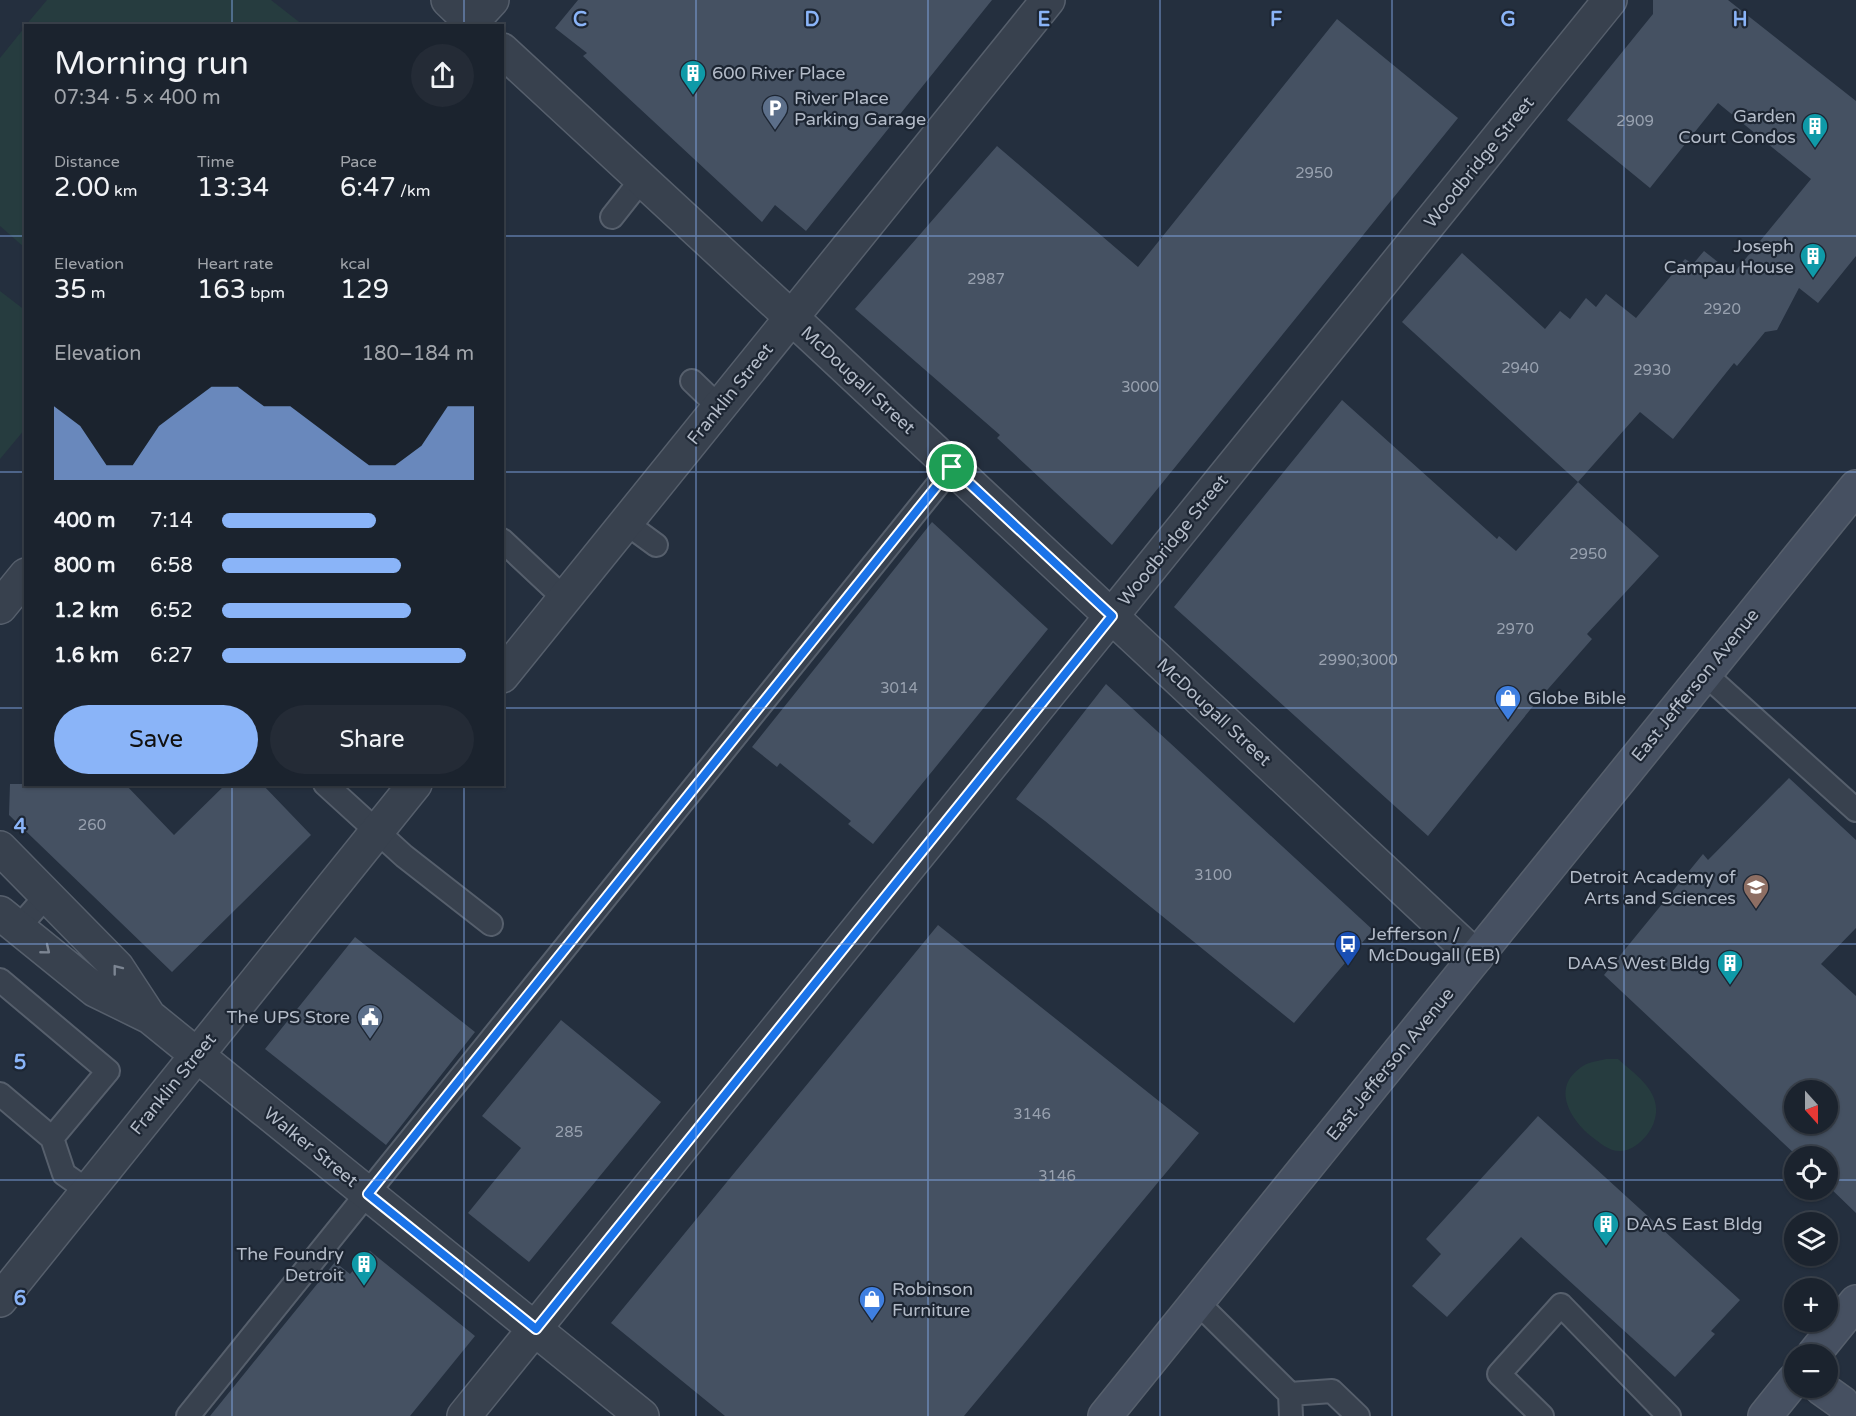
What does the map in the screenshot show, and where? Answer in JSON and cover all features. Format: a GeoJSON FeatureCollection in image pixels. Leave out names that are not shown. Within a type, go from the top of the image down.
{"type":"FeatureCollection","features":[{"type":"Feature","properties":{"kind":"main road","name":"East Jefferson Avenue"},"geometry":{"type":"LineString","coordinates":[[1105,1416],[1856,487]]}},
{"type":"Feature","properties":{"kind":"main road"},"geometry":{"type":"LineString","coordinates":[[1823,1344],[1855,1306]]}},
{"type":"Feature","properties":{"kind":"main road"},"geometry":{"type":"LineString","coordinates":[[1765,1416],[1785,1398]]}},
{"type":"Feature","properties":{"kind":"main road"},"geometry":{"type":"LineString","coordinates":[[1832,1398],[1842,1403],[1850,1416]]}},
{"type":"Feature","properties":{"kind":"street"},"geometry":{"type":"LineString","coordinates":[[448,0],[477,18]]}},
{"type":"Feature","properties":{"kind":"street","name":"Franklin Street"},"geometry":{"type":"LineString","coordinates":[[504,674],[1048,0]]}},
{"type":"Feature","properties":{"kind":"street","name":"Woodbridge Street"},"geometry":{"type":"LineString","coordinates":[[464,1416],[1610,0]]}},
{"type":"Feature","properties":{"kind":"street","name":"McDougall Street"},"geometry":{"type":"LineString","coordinates":[[504,52],[1476,957]]}},
{"type":"Feature","properties":{"kind":"street"},"geometry":{"type":"LineString","coordinates":[[0,607],[24,577]]}},
{"type":"Feature","properties":{"kind":"street","name":"Franklin Street"},"geometry":{"type":"LineString","coordinates":[[0,1300],[413,786]]}},
{"type":"Feature","properties":{"kind":"street"},"geometry":{"type":"LineString","coordinates":[[0,848],[117,967],[150,1017]]}},
{"type":"Feature","properties":{"kind":"street","name":"Walker Street"},"geometry":{"type":"LineString","coordinates":[[9,921],[95,990],[150,1017],[642,1416]]}},
{"type":"Feature","properties":{"kind":"lane"},"geometry":{"type":"LineString","coordinates":[[612,217],[642,179]]}},
{"type":"Feature","properties":{"kind":"lane"},"geometry":{"type":"LineString","coordinates":[[692,381],[719,407]]}},
{"type":"Feature","properties":{"kind":"lane"},"geometry":{"type":"LineString","coordinates":[[188,1416],[952,467]]}},
{"type":"Feature","properties":{"kind":"lane"},"geometry":{"type":"LineString","coordinates":[[626,523],[656,545]]}},
{"type":"Feature","properties":{"kind":"lane"},"geometry":{"type":"LineString","coordinates":[[504,542],[565,599]]}},
{"type":"Feature","properties":{"kind":"lane"},"geometry":{"type":"LineString","coordinates":[[1705,674],[1856,810]]}},
{"type":"Feature","properties":{"kind":"lane"},"geometry":{"type":"LineString","coordinates":[[327,786],[404,856],[491,924]]}},
{"type":"Feature","properties":{"kind":"lane"},"geometry":{"type":"LineString","coordinates":[[9,921],[47,895]]}},
{"type":"Feature","properties":{"kind":"lane"},"geometry":{"type":"LineString","coordinates":[[0,980],[108,1071],[52,1138]]}},
{"type":"Feature","properties":{"kind":"lane"},"geometry":{"type":"LineString","coordinates":[[0,1094],[52,1138],[64,1174],[88,1191]]}},
{"type":"Feature","properties":{"kind":"lane"},"geometry":{"type":"LineString","coordinates":[[1197,1302],[1291,1405],[1332,1391],[1358,1416]]}},
{"type":"Feature","properties":{"kind":"lane"},"geometry":{"type":"LineString","coordinates":[[1542,1416],[1498,1374],[1561,1305],[1669,1416]]}},
{"type":"Feature","properties":{"kind":"green space"},"geometry":{"type":"Polygon","coordinates":[[[47,0],[271,0],[302,24],[27,24],[47,0]]]}},
{"type":"Feature","properties":{"kind":"green space"},"geometry":{"type":"Polygon","coordinates":[[[24,28],[24,247],[0,226],[0,58],[24,28]]]}},
{"type":"Feature","properties":{"kind":"green space"},"geometry":{"type":"Polygon","coordinates":[[[0,291],[24,309],[24,430],[0,459],[0,291]]]}},
{"type":"Feature","properties":{"kind":"green space"},"geometry":{"type":"Polygon","coordinates":[[[1606,1059],[1618,1059],[1633,1072],[1647,1086],[1655,1102],[1654,1122],[1649,1132],[1636,1145],[1626,1150],[1609,1149],[1592,1137],[1577,1122],[1567,1104],[1567,1085],[1571,1076],[1586,1064],[1606,1059]]]}},
{"type":"Feature","properties":{"kind":"building","name":"River Place Parking Garage"},"geometry":{"type":"Polygon","coordinates":[[[578,0],[992,0],[806,231],[775,205],[762,222],[583,56],[587,53],[555,28],[578,0]]]}},
{"type":"Feature","properties":{"kind":"building"},"geometry":{"type":"Polygon","coordinates":[[[1653,0],[1728,0],[1856,101],[1856,256],[1818,303],[1799,288],[1777,330],[1765,332],[1737,366],[1734,363],[1673,439],[1640,412],[1578,482],[1402,322],[1462,253],[1545,329],[1560,311],[1570,319],[1586,298],[1596,307],[1606,294],[1636,318],[1685,259],[1693,264],[1704,251],[1733,274],[1811,179],[1718,103],[1650,188],[1567,120],[1653,14],[1653,0]]]}},
{"type":"Feature","properties":{"kind":"building"},"geometry":{"type":"Polygon","coordinates":[[[1337,19],[1458,118],[1112,545],[997,438],[1000,435],[855,309],[997,146],[1138,267],[1337,19]]]}},
{"type":"Feature","properties":{"kind":"building"},"geometry":{"type":"Polygon","coordinates":[[[1342,400],[1497,539],[1499,536],[1516,551],[1578,482],[1659,556],[1587,634],[1592,639],[1534,705],[1428,836],[1174,607],[1342,400]]]}},
{"type":"Feature","properties":{"kind":"building"},"geometry":{"type":"Polygon","coordinates":[[[932,522],[1048,629],[873,844],[848,824],[851,821],[780,763],[777,767],[752,747],[932,522]]]}},
{"type":"Feature","properties":{"kind":"building"},"geometry":{"type":"Polygon","coordinates":[[[1106,684],[1373,930],[1294,1023],[1016,799],[1106,684]]]}},
{"type":"Feature","properties":{"kind":"building","name":"DAAS West Bldg"},"geometry":{"type":"Polygon","coordinates":[[[1789,778],[1856,840],[1856,928],[1821,964],[1856,996],[1856,1213],[1838,1196],[1838,1146],[1786,1146],[1604,975],[1703,854],[1708,860],[1789,778]]]}},
{"type":"Feature","properties":{"kind":"building"},"geometry":{"type":"Polygon","coordinates":[[[10,784],[127,786],[174,835],[224,786],[264,786],[311,835],[172,972],[9,815],[10,784]]]}},
{"type":"Feature","properties":{"kind":"building"},"geometry":{"type":"Polygon","coordinates":[[[938,925],[1199,1133],[964,1416],[725,1416],[611,1323],[938,925]]]}},
{"type":"Feature","properties":{"kind":"building","name":"The UPS Store"},"geometry":{"type":"Polygon","coordinates":[[[355,937],[475,1032],[386,1145],[265,1049],[355,937]]]}},
{"type":"Feature","properties":{"kind":"building"},"geometry":{"type":"Polygon","coordinates":[[[561,1020],[661,1102],[529,1262],[468,1213],[521,1148],[482,1116],[561,1020]]]}},
{"type":"Feature","properties":{"kind":"building","name":"DAAS East Bldg"},"geometry":{"type":"Polygon","coordinates":[[[1538,1116],[1740,1300],[1711,1331],[1715,1334],[1675,1377],[1521,1237],[1447,1317],[1412,1286],[1441,1254],[1426,1239],[1538,1116]]]}},
{"type":"Feature","properties":{"kind":"building","name":"The Foundry Detroit"},"geometry":{"type":"Polygon","coordinates":[[[370,1251],[475,1336],[410,1416],[210,1416],[335,1262],[350,1274],[370,1251]]]}},
{"type":"Feature","properties":{"kind":"place","name":"600 River Place"},"geometry":{"type":"Point","coordinates":[693,96]}},
{"type":"Feature","properties":{"kind":"place","name":"River Place Parking Garage"},"geometry":{"type":"Point","coordinates":[775,131]}},
{"type":"Feature","properties":{"kind":"place","name":"Garden Court Condos"},"geometry":{"type":"Point","coordinates":[1815,149]}},
{"type":"Feature","properties":{"kind":"place","name":"Joseph Campau House"},"geometry":{"type":"Point","coordinates":[1813,279]}},
{"type":"Feature","properties":{"kind":"place","name":"Globe Bible"},"geometry":{"type":"Point","coordinates":[1508,721]}},
{"type":"Feature","properties":{"kind":"place","name":"Detroit Academy of Arts and Sciences"},"geometry":{"type":"Point","coordinates":[1756,910]}},
{"type":"Feature","properties":{"kind":"place","name":"Jefferson / McDougall (EB)"},"geometry":{"type":"Point","coordinates":[1348,967]}},
{"type":"Feature","properties":{"kind":"place","name":"DAAS West Bldg"},"geometry":{"type":"Point","coordinates":[1730,986]}},
{"type":"Feature","properties":{"kind":"place","name":"The UPS Store"},"geometry":{"type":"Point","coordinates":[370,1040]}},
{"type":"Feature","properties":{"kind":"place","name":"DAAS East Bldg"},"geometry":{"type":"Point","coordinates":[1606,1247]}},
{"type":"Feature","properties":{"kind":"place","name":"The Foundry Detroit"},"geometry":{"type":"Point","coordinates":[364,1287]}},
{"type":"Feature","properties":{"kind":"place","name":"Robinson Furniture"},"geometry":{"type":"Point","coordinates":[872,1322]}},
{"type":"Feature","properties":{"kind":"route"},"geometry":{"type":"LineString","coordinates":[[952,467],[1112,616],[536,1329],[368,1194],[952,467]]}}]}
